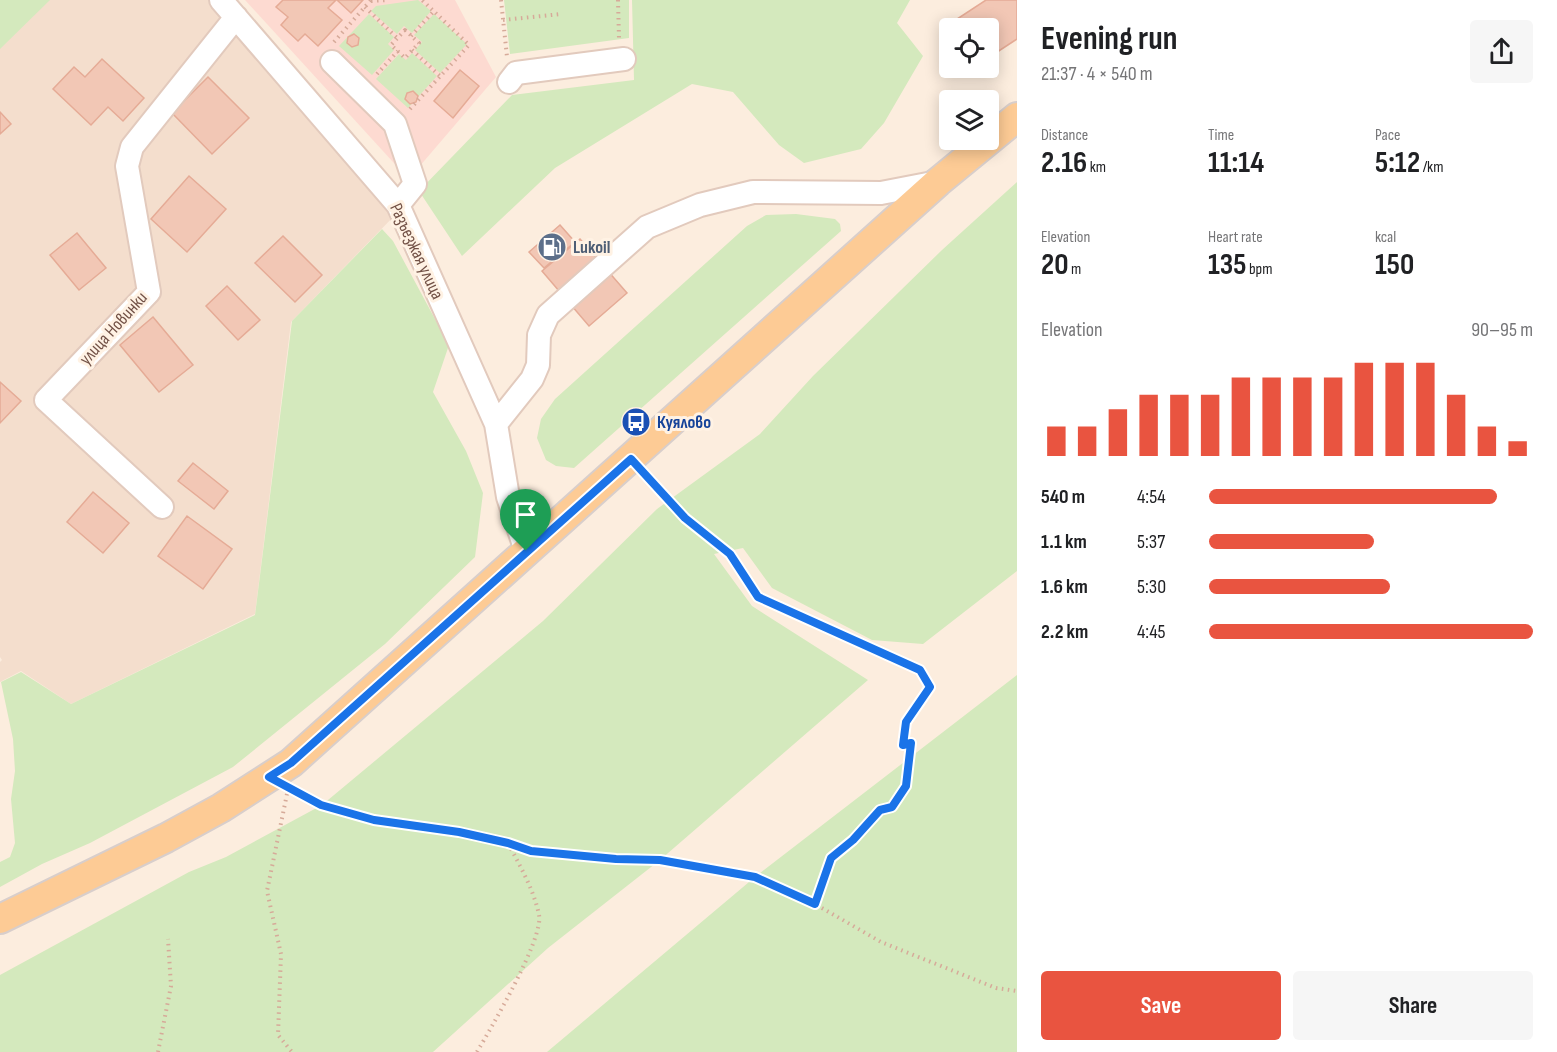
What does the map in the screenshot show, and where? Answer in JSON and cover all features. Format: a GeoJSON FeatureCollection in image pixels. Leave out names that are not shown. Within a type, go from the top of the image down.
{"type":"FeatureCollection","features":[{"type":"Feature","properties":{"kind":"main road"},"geometry":{"type":"LineString","coordinates":[[0,919],[166,838],[221,808],[291,763],[938,182],[1017,117]]}},
{"type":"Feature","properties":{"kind":"street","name":"Разъезжая улица"},"geometry":{"type":"LineString","coordinates":[[221,0],[398,205],[496,424],[508,497],[526,551]]}},
{"type":"Feature","properties":{"kind":"street","name":"улица Новинки"},"geometry":{"type":"LineString","coordinates":[[162,507],[46,400],[150,292],[127,165],[132,147],[237,17]]}},
{"type":"Feature","properties":{"kind":"street"},"geometry":{"type":"LineString","coordinates":[[512,77],[622,60]]}},
{"type":"Feature","properties":{"kind":"street"},"geometry":{"type":"LineString","coordinates":[[332,62],[395,124],[415,184],[398,205]]}},
{"type":"Feature","properties":{"kind":"street"},"geometry":{"type":"LineString","coordinates":[[496,424],[532,379],[538,366],[539,335],[548,315],[647,227],[700,205],[753,192],[881,193],[938,182]]}},
{"type":"Feature","properties":{"kind":"path"},"geometry":{"type":"LineString","coordinates":[[332,62],[323,54],[371,1],[387,0]]}},
{"type":"Feature","properties":{"kind":"path"},"geometry":{"type":"LineString","coordinates":[[395,124],[469,45],[422,0]]}},
{"type":"Feature","properties":{"kind":"path"},"geometry":{"type":"LineString","coordinates":[[501,0],[507,57],[512,77]]}},
{"type":"Feature","properties":{"kind":"path"},"geometry":{"type":"LineString","coordinates":[[618,0],[622,60]]}},
{"type":"Feature","properties":{"kind":"path"},"geometry":{"type":"LineString","coordinates":[[365,7],[397,38]]}},
{"type":"Feature","properties":{"kind":"path"},"geometry":{"type":"LineString","coordinates":[[411,36],[434,11]]}},
{"type":"Feature","properties":{"kind":"path"},"geometry":{"type":"LineString","coordinates":[[503,20],[561,14]]}},
{"type":"Feature","properties":{"kind":"path"},"geometry":{"type":"LineString","coordinates":[[405,30],[419,43],[405,58],[391,45],[397,38],[405,30]]}},
{"type":"Feature","properties":{"kind":"path"},"geometry":{"type":"LineString","coordinates":[[412,50],[440,76]]}},
{"type":"Feature","properties":{"kind":"path"},"geometry":{"type":"LineString","coordinates":[[377,74],[398,51]]}},
{"type":"Feature","properties":{"kind":"path"},"geometry":{"type":"LineString","coordinates":[[631,459],[685,518],[730,554],[758,597],[920,670],[930,687],[906,722],[903,745],[911,743],[906,786],[892,807],[880,810],[853,840],[831,858],[815,904]]}},
{"type":"Feature","properties":{"kind":"path"},"geometry":{"type":"LineString","coordinates":[[292,1052],[278,1035],[281,954],[267,891],[288,787],[321,805],[374,820],[459,832],[508,843],[531,851],[616,859],[660,860],[755,877],[815,904],[881,942],[996,988],[1017,991]]}},
{"type":"Feature","properties":{"kind":"path"},"geometry":{"type":"LineString","coordinates":[[477,1052],[528,958],[540,917],[526,876],[508,843]]}},
{"type":"Feature","properties":{"kind":"path"},"geometry":{"type":"LineString","coordinates":[[158,1052],[171,986],[168,939]]}},
{"type":"Feature","properties":{"kind":"shaded area"},"geometry":{"type":"Polygon","coordinates":[[[0,0],[238,0],[397,213],[291,322],[255,614],[71,704],[21,671],[0,682],[0,662],[2,660],[0,657],[0,0]]]}},
{"type":"Feature","properties":{"kind":"shaded area"},"geometry":{"type":"Polygon","coordinates":[[[245,0],[455,0],[496,77],[419,167],[403,173],[245,0]]]}},
{"type":"Feature","properties":{"kind":"green space"},"geometry":{"type":"Polygon","coordinates":[[[0,0],[50,0],[0,49],[0,0]]]}},
{"type":"Feature","properties":{"kind":"green space"},"geometry":{"type":"Polygon","coordinates":[[[418,0],[431,11],[412,33],[404,26],[397,34],[371,11],[376,6],[418,0]]]}},
{"type":"Feature","properties":{"kind":"green space"},"geometry":{"type":"Polygon","coordinates":[[[504,0],[629,0],[629,38],[510,54],[504,0]]]}},
{"type":"Feature","properties":{"kind":"green space"},"geometry":{"type":"Polygon","coordinates":[[[632,0],[910,0],[897,23],[923,56],[884,123],[861,149],[804,163],[779,145],[733,92],[692,84],[555,168],[462,256],[419,191],[512,95],[634,80],[632,0]]]}},
{"type":"Feature","properties":{"kind":"green space"},"geometry":{"type":"Polygon","coordinates":[[[369,14],[394,37],[388,44],[394,50],[372,75],[339,46],[369,14]]]}},
{"type":"Feature","properties":{"kind":"green space"},"geometry":{"type":"Polygon","coordinates":[[[434,14],[467,44],[440,73],[415,50],[422,42],[414,35],[434,14]]]}},
{"type":"Feature","properties":{"kind":"green space"},"geometry":{"type":"Polygon","coordinates":[[[412,53],[437,76],[408,108],[376,79],[399,54],[406,60],[412,53]]]}},
{"type":"Feature","properties":{"kind":"green space"},"geometry":{"type":"Polygon","coordinates":[[[1017,182],[1017,571],[923,644],[872,640],[772,588],[743,548],[714,554],[752,606],[868,680],[660,860],[548,948],[433,1052],[0,1052],[0,975],[189,872],[226,857],[322,805],[543,621],[657,509],[760,434],[813,376],[942,250],[1017,182]]]}},
{"type":"Feature","properties":{"kind":"green space"},"geometry":{"type":"Polygon","coordinates":[[[796,214],[835,219],[840,224],[841,231],[574,468],[556,466],[546,460],[537,438],[541,419],[555,399],[747,226],[766,215],[796,214]]]}},
{"type":"Feature","properties":{"kind":"green space"},"geometry":{"type":"Polygon","coordinates":[[[382,229],[393,241],[449,345],[433,392],[466,451],[483,493],[475,557],[385,644],[233,767],[90,843],[42,864],[0,887],[0,862],[10,857],[15,843],[11,799],[15,771],[13,739],[1,682],[21,672],[71,704],[255,615],[292,321],[382,229]]]}},
{"type":"Feature","properties":{"kind":"green space"},"geometry":{"type":"Polygon","coordinates":[[[1017,675],[1017,1052],[547,1052],[755,877],[1017,675]]]}},
{"type":"Feature","properties":{"kind":"building"},"geometry":{"type":"Polygon","coordinates":[[[283,0],[336,0],[328,8],[342,20],[318,46],[305,34],[298,41],[281,25],[288,17],[276,7],[283,0]]]}},
{"type":"Feature","properties":{"kind":"building"},"geometry":{"type":"Polygon","coordinates":[[[337,0],[363,0],[351,13],[337,0]]]}},
{"type":"Feature","properties":{"kind":"building"},"geometry":{"type":"Polygon","coordinates":[[[986,0],[1017,0],[1017,39],[999,51],[999,18],[959,18],[986,0]]]}},
{"type":"Feature","properties":{"kind":"building"},"geometry":{"type":"Polygon","coordinates":[[[354,34],[359,38],[358,45],[352,47],[347,43],[348,37],[354,34]]]}},
{"type":"Feature","properties":{"kind":"building"},"geometry":{"type":"Polygon","coordinates":[[[102,59],[144,98],[123,121],[108,107],[91,125],[53,89],[74,67],[85,77],[102,59]]]}},
{"type":"Feature","properties":{"kind":"building"},"geometry":{"type":"Polygon","coordinates":[[[460,70],[479,86],[453,118],[434,101],[460,70]]]}},
{"type":"Feature","properties":{"kind":"building"},"geometry":{"type":"Polygon","coordinates":[[[208,77],[249,118],[212,154],[172,113],[208,77]]]}},
{"type":"Feature","properties":{"kind":"building"},"geometry":{"type":"Polygon","coordinates":[[[413,91],[418,96],[416,102],[410,104],[405,99],[407,93],[413,91]]]}},
{"type":"Feature","properties":{"kind":"building"},"geometry":{"type":"Polygon","coordinates":[[[0,112],[11,124],[0,134],[0,112]]]}},
{"type":"Feature","properties":{"kind":"building"},"geometry":{"type":"Polygon","coordinates":[[[189,176],[226,209],[187,252],[151,219],[189,176]]]}},
{"type":"Feature","properties":{"kind":"building","name":"Lukoil"},"geometry":{"type":"Polygon","coordinates":[[[560,225],[575,242],[544,268],[529,252],[560,225]]]}},
{"type":"Feature","properties":{"kind":"building"},"geometry":{"type":"Polygon","coordinates":[[[77,233],[106,268],[79,290],[50,255],[77,233]]]}},
{"type":"Feature","properties":{"kind":"building"},"geometry":{"type":"Polygon","coordinates":[[[283,236],[322,275],[295,302],[255,263],[283,236]]]}},
{"type":"Feature","properties":{"kind":"building"},"geometry":{"type":"Polygon","coordinates":[[[580,239],[627,293],[589,326],[542,271],[580,239]]]}},
{"type":"Feature","properties":{"kind":"building"},"geometry":{"type":"Polygon","coordinates":[[[227,286],[260,320],[238,340],[206,306],[227,286]]]}},
{"type":"Feature","properties":{"kind":"building"},"geometry":{"type":"Polygon","coordinates":[[[153,317],[193,365],[159,392],[120,345],[153,317]]]}},
{"type":"Feature","properties":{"kind":"building"},"geometry":{"type":"Polygon","coordinates":[[[0,382],[21,401],[0,423],[0,382]]]}},
{"type":"Feature","properties":{"kind":"building"},"geometry":{"type":"Polygon","coordinates":[[[193,463],[228,491],[214,509],[178,481],[193,463]]]}},
{"type":"Feature","properties":{"kind":"building"},"geometry":{"type":"Polygon","coordinates":[[[93,492],[129,523],[103,553],[67,522],[93,492]]]}},
{"type":"Feature","properties":{"kind":"building"},"geometry":{"type":"Polygon","coordinates":[[[187,516],[232,549],[203,589],[158,556],[187,516]]]}},
{"type":"Feature","properties":{"kind":"place","name":"Lukoil"},"geometry":{"type":"Point","coordinates":[552,247]}},
{"type":"Feature","properties":{"kind":"place","name":"Куялово"},"geometry":{"type":"Point","coordinates":[636,422]}},
{"type":"Feature","properties":{"kind":"route"},"geometry":{"type":"LineString","coordinates":[[631,459],[685,518],[730,554],[758,597],[920,670],[930,687],[906,722],[903,745],[911,743],[906,786],[892,807],[880,810],[853,840],[831,858],[815,904],[755,877],[660,860],[616,859],[531,851],[508,843],[459,832],[374,820],[321,805],[269,777],[291,763],[526,551],[631,459]]}}]}
